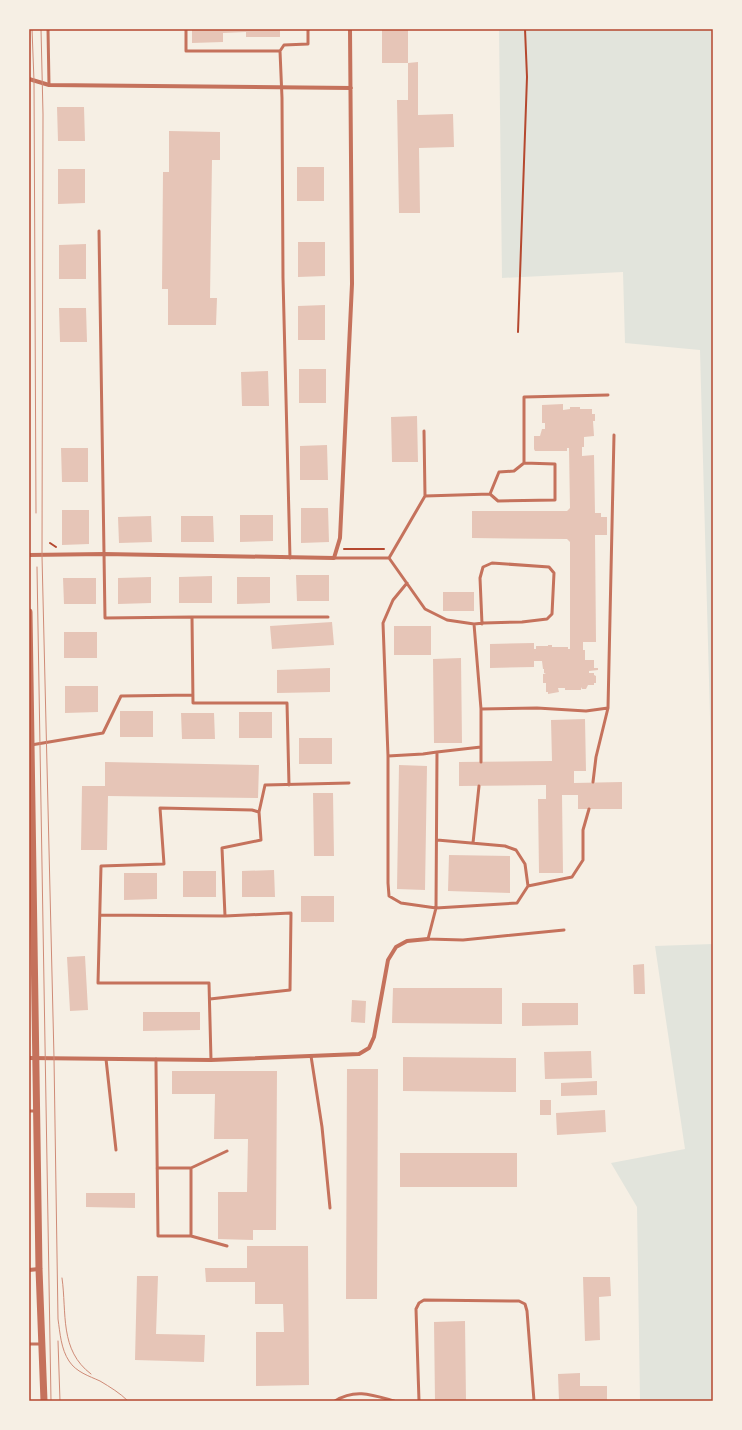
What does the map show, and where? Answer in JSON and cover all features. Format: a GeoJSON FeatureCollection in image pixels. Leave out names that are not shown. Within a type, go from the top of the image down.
{"type":"FeatureCollection","features":[{"type":"Feature","properties":{"kind":"street"},"geometry":{"type":"LineString","coordinates":[[29,555],[104,554],[334,558],[340,538],[352,284],[350,29]]}},
{"type":"Feature","properties":{"kind":"street"},"geometry":{"type":"LineString","coordinates":[[29,79],[49,85],[351,88]]}},
{"type":"Feature","properties":{"kind":"street"},"geometry":{"type":"LineString","coordinates":[[29,612],[33,1111],[44,1401]]}},
{"type":"Feature","properties":{"kind":"street"},"geometry":{"type":"LineString","coordinates":[[32,1058],[211,1060],[359,1054],[369,1048],[374,1037],[388,960],[396,947],[407,941],[428,939]]}},
{"type":"Feature","properties":{"kind":"street"},"geometry":{"type":"LineString","coordinates":[[29,1270],[39,1269]]}},
{"type":"Feature","properties":{"kind":"lane"},"geometry":{"type":"LineString","coordinates":[[48,29],[49,85]]}},
{"type":"Feature","properties":{"kind":"lane"},"geometry":{"type":"LineString","coordinates":[[186,29],[186,51],[280,51]]}},
{"type":"Feature","properties":{"kind":"lane"},"geometry":{"type":"LineString","coordinates":[[290,558],[283,278],[282,87],[280,51],[284,45],[308,44],[308,29]]}},
{"type":"Feature","properties":{"kind":"lane"},"geometry":{"type":"LineString","coordinates":[[99,230],[105,618],[328,617]]}},
{"type":"Feature","properties":{"kind":"lane"},"geometry":{"type":"LineString","coordinates":[[524,463],[524,396],[608,395]]}},
{"type":"Feature","properties":{"kind":"lane"},"geometry":{"type":"LineString","coordinates":[[389,558],[425,496],[424,431]]}},
{"type":"Feature","properties":{"kind":"lane"},"geometry":{"type":"LineString","coordinates":[[593,782],[596,757],[608,708],[614,435]]}},
{"type":"Feature","properties":{"kind":"lane"},"geometry":{"type":"LineString","coordinates":[[425,496],[490,494],[498,501],[555,500],[555,464],[524,463],[514,471],[499,472],[490,494]]}},
{"type":"Feature","properties":{"kind":"lane"},"geometry":{"type":"LineString","coordinates":[[334,558],[389,558]]}},
{"type":"Feature","properties":{"kind":"lane"},"geometry":{"type":"LineString","coordinates":[[389,558],[425,609],[447,620],[474,624],[482,624],[522,622],[547,619],[552,614],[554,573],[549,567],[492,563],[482,566],[480,578],[482,624]]}},
{"type":"Feature","properties":{"kind":"lane"},"geometry":{"type":"LineString","coordinates":[[407,583],[393,600],[383,623],[388,756],[389,896],[401,903],[436,908],[516,903],[528,886],[525,864],[516,850],[505,846],[436,840]]}},
{"type":"Feature","properties":{"kind":"lane"},"geometry":{"type":"LineString","coordinates":[[192,617],[193,703],[287,703],[289,785]]}},
{"type":"Feature","properties":{"kind":"lane"},"geometry":{"type":"LineString","coordinates":[[474,624],[481,709],[481,762]]}},
{"type":"Feature","properties":{"kind":"lane"},"geometry":{"type":"LineString","coordinates":[[31,745],[103,733],[121,696],[193,696]]}},
{"type":"Feature","properties":{"kind":"lane"},"geometry":{"type":"LineString","coordinates":[[481,709],[537,708],[586,711],[608,708]]}},
{"type":"Feature","properties":{"kind":"lane"},"geometry":{"type":"LineString","coordinates":[[388,756],[423,754],[481,747]]}},
{"type":"Feature","properties":{"kind":"lane"},"geometry":{"type":"LineString","coordinates":[[437,752],[436,908],[428,939],[463,940],[564,930]]}},
{"type":"Feature","properties":{"kind":"lane"},"geometry":{"type":"LineString","coordinates":[[225,916],[222,848],[261,840],[259,812],[265,785],[349,783]]}},
{"type":"Feature","properties":{"kind":"lane"},"geometry":{"type":"LineString","coordinates":[[473,843],[479,786]]}},
{"type":"Feature","properties":{"kind":"lane"},"geometry":{"type":"LineString","coordinates":[[211,1060],[209,983],[98,983],[100,866],[164,864],[160,808],[252,810],[259,812]]}},
{"type":"Feature","properties":{"kind":"lane"},"geometry":{"type":"LineString","coordinates":[[528,886],[572,877],[583,860],[583,830],[589,809]]}},
{"type":"Feature","properties":{"kind":"lane"},"geometry":{"type":"LineString","coordinates":[[100,914],[225,916],[291,913],[290,990],[210,999]]}},
{"type":"Feature","properties":{"kind":"lane"},"geometry":{"type":"LineString","coordinates":[[311,1056],[322,1127],[330,1208]]}},
{"type":"Feature","properties":{"kind":"lane"},"geometry":{"type":"LineString","coordinates":[[106,1059],[116,1150]]}},
{"type":"Feature","properties":{"kind":"lane"},"geometry":{"type":"LineString","coordinates":[[156,1059],[158,1236],[191,1236],[227,1246]]}},
{"type":"Feature","properties":{"kind":"lane"},"geometry":{"type":"LineString","coordinates":[[157,1168],[192,1168],[227,1151]]}},
{"type":"Feature","properties":{"kind":"lane"},"geometry":{"type":"LineString","coordinates":[[191,1236],[192,1168]]}},
{"type":"Feature","properties":{"kind":"lane"},"geometry":{"type":"LineString","coordinates":[[419,1401],[416,1309],[419,1303],[424,1300],[519,1301],[525,1304],[527,1311],[534,1401]]}},
{"type":"Feature","properties":{"kind":"lane"},"geometry":{"type":"LineString","coordinates":[[29,1344],[42,1344]]}},
{"type":"Feature","properties":{"kind":"lane"},"geometry":{"type":"LineString","coordinates":[[335,1401],[343,1396],[366,1393],[394,1401]]}},
{"type":"Feature","properties":{"kind":"path"},"geometry":{"type":"LineString","coordinates":[[518,332],[528,77],[525,29]]}},
{"type":"Feature","properties":{"kind":"shaded area"},"geometry":{"type":"Polygon","coordinates":[[[499,29],[713,29],[713,827],[700,350],[625,343],[623,272],[502,278],[499,29]]]}},
{"type":"Feature","properties":{"kind":"shaded area"},"geometry":{"type":"Polygon","coordinates":[[[713,944],[713,1401],[640,1401],[637,1207],[611,1163],[685,1149],[655,946],[713,944]]]}},
{"type":"Feature","properties":{"kind":"building"},"geometry":{"type":"Polygon","coordinates":[[[192,29],[280,29],[280,37],[246,37],[246,32],[223,33],[223,42],[192,43],[192,29]]]}},
{"type":"Feature","properties":{"kind":"building"},"geometry":{"type":"Polygon","coordinates":[[[382,29],[408,29],[408,63],[382,63],[382,29]]]}},
{"type":"Feature","properties":{"kind":"building"},"geometry":{"type":"Polygon","coordinates":[[[418,62],[418,115],[453,114],[454,147],[419,148],[420,213],[399,213],[397,100],[408,100],[408,63],[418,62]]]}},
{"type":"Feature","properties":{"kind":"building"},"geometry":{"type":"Polygon","coordinates":[[[57,107],[84,107],[85,141],[58,141],[57,107]]]}},
{"type":"Feature","properties":{"kind":"building"},"geometry":{"type":"Polygon","coordinates":[[[169,131],[220,132],[220,160],[212,160],[210,298],[217,298],[216,325],[168,325],[168,289],[162,289],[163,172],[169,172],[169,131]]]}},
{"type":"Feature","properties":{"kind":"building"},"geometry":{"type":"Polygon","coordinates":[[[297,167],[324,167],[324,201],[297,201],[297,167]]]}},
{"type":"Feature","properties":{"kind":"building"},"geometry":{"type":"Polygon","coordinates":[[[58,169],[85,169],[85,203],[58,204],[58,169]]]}},
{"type":"Feature","properties":{"kind":"building"},"geometry":{"type":"Polygon","coordinates":[[[298,242],[325,242],[325,276],[298,277],[298,242]]]}},
{"type":"Feature","properties":{"kind":"building"},"geometry":{"type":"Polygon","coordinates":[[[86,244],[86,279],[59,279],[59,245],[86,244]]]}},
{"type":"Feature","properties":{"kind":"building"},"geometry":{"type":"Polygon","coordinates":[[[325,305],[325,340],[298,340],[298,306],[325,305]]]}},
{"type":"Feature","properties":{"kind":"building"},"geometry":{"type":"Polygon","coordinates":[[[59,308],[86,308],[87,342],[60,342],[59,308]]]}},
{"type":"Feature","properties":{"kind":"building"},"geometry":{"type":"Polygon","coordinates":[[[299,369],[326,369],[326,403],[299,403],[299,369]]]}},
{"type":"Feature","properties":{"kind":"building"},"geometry":{"type":"Polygon","coordinates":[[[268,371],[269,406],[242,406],[241,372],[268,371]]]}},
{"type":"Feature","properties":{"kind":"building"},"geometry":{"type":"Polygon","coordinates":[[[563,404],[563,410],[570,409],[570,407],[580,407],[580,409],[592,409],[592,414],[595,414],[595,421],[593,421],[594,436],[584,437],[582,456],[594,455],[595,513],[601,513],[601,517],[607,517],[607,535],[595,535],[596,642],[583,642],[583,650],[585,650],[585,660],[594,660],[594,668],[598,668],[598,670],[589,671],[589,673],[594,673],[596,676],[596,683],[594,683],[594,685],[588,685],[586,689],[582,689],[581,687],[581,690],[565,690],[565,688],[558,688],[559,692],[548,694],[548,692],[546,692],[546,683],[543,683],[543,674],[546,674],[544,673],[542,661],[534,661],[534,667],[490,668],[490,644],[534,643],[534,649],[536,649],[536,646],[552,645],[552,647],[568,647],[568,649],[570,649],[570,542],[567,539],[472,538],[472,511],[567,511],[570,508],[569,448],[567,448],[567,451],[535,451],[534,449],[534,436],[540,436],[542,429],[545,429],[545,423],[542,423],[542,405],[563,404]]]}},
{"type":"Feature","properties":{"kind":"building"},"geometry":{"type":"Polygon","coordinates":[[[417,416],[418,462],[392,462],[391,417],[417,416]]]}},
{"type":"Feature","properties":{"kind":"building"},"geometry":{"type":"Polygon","coordinates":[[[327,445],[328,480],[300,480],[300,446],[327,445]]]}},
{"type":"Feature","properties":{"kind":"building"},"geometry":{"type":"Polygon","coordinates":[[[61,448],[88,448],[88,482],[62,482],[61,448]]]}},
{"type":"Feature","properties":{"kind":"building"},"geometry":{"type":"Polygon","coordinates":[[[301,508],[328,508],[329,542],[301,543],[301,508]]]}},
{"type":"Feature","properties":{"kind":"building"},"geometry":{"type":"Polygon","coordinates":[[[62,510],[89,510],[89,544],[62,545],[62,510]]]}},
{"type":"Feature","properties":{"kind":"building"},"geometry":{"type":"Polygon","coordinates":[[[240,515],[273,515],[273,541],[240,542],[240,515]]]}},
{"type":"Feature","properties":{"kind":"building"},"geometry":{"type":"Polygon","coordinates":[[[151,516],[152,542],[119,543],[118,517],[151,516]]]}},
{"type":"Feature","properties":{"kind":"building"},"geometry":{"type":"Polygon","coordinates":[[[181,516],[213,516],[214,542],[181,542],[181,516]]]}},
{"type":"Feature","properties":{"kind":"building"},"geometry":{"type":"Polygon","coordinates":[[[296,575],[329,575],[329,601],[297,601],[296,575]]]}},
{"type":"Feature","properties":{"kind":"building"},"geometry":{"type":"Polygon","coordinates":[[[212,576],[212,603],[179,603],[179,577],[212,576]]]}},
{"type":"Feature","properties":{"kind":"building"},"geometry":{"type":"Polygon","coordinates":[[[151,577],[151,603],[118,604],[118,578],[151,577]]]}},
{"type":"Feature","properties":{"kind":"building"},"geometry":{"type":"Polygon","coordinates":[[[237,577],[270,577],[270,603],[237,604],[237,577]]]}},
{"type":"Feature","properties":{"kind":"building"},"geometry":{"type":"Polygon","coordinates":[[[63,578],[96,578],[96,604],[64,604],[63,578]]]}},
{"type":"Feature","properties":{"kind":"building"},"geometry":{"type":"Polygon","coordinates":[[[443,592],[474,592],[474,611],[443,611],[443,592]]]}},
{"type":"Feature","properties":{"kind":"building"},"geometry":{"type":"Polygon","coordinates":[[[332,622],[334,645],[272,649],[270,626],[332,622]]]}},
{"type":"Feature","properties":{"kind":"building"},"geometry":{"type":"Polygon","coordinates":[[[394,626],[431,626],[431,655],[394,655],[394,626]]]}},
{"type":"Feature","properties":{"kind":"building"},"geometry":{"type":"Polygon","coordinates":[[[64,632],[97,632],[97,658],[64,658],[64,632]]]}},
{"type":"Feature","properties":{"kind":"building"},"geometry":{"type":"Polygon","coordinates":[[[461,658],[462,743],[434,743],[433,659],[461,658]]]}},
{"type":"Feature","properties":{"kind":"building"},"geometry":{"type":"Polygon","coordinates":[[[330,668],[330,692],[277,693],[277,670],[330,668]]]}},
{"type":"Feature","properties":{"kind":"building"},"geometry":{"type":"Polygon","coordinates":[[[65,686],[98,686],[98,712],[65,713],[65,686]]]}},
{"type":"Feature","properties":{"kind":"building"},"geometry":{"type":"Polygon","coordinates":[[[120,711],[153,711],[153,737],[120,737],[120,711]]]}},
{"type":"Feature","properties":{"kind":"building"},"geometry":{"type":"Polygon","coordinates":[[[239,712],[272,712],[272,738],[239,738],[239,712]]]}},
{"type":"Feature","properties":{"kind":"building"},"geometry":{"type":"Polygon","coordinates":[[[181,713],[214,713],[215,739],[182,739],[181,713]]]}},
{"type":"Feature","properties":{"kind":"building"},"geometry":{"type":"Polygon","coordinates":[[[585,719],[586,771],[574,771],[574,783],[622,782],[622,809],[578,809],[578,795],[562,795],[563,873],[539,873],[538,799],[546,799],[546,785],[459,786],[459,762],[552,761],[551,720],[585,719]]]}},
{"type":"Feature","properties":{"kind":"building"},"geometry":{"type":"Polygon","coordinates":[[[299,738],[332,738],[332,764],[299,764],[299,738]]]}},
{"type":"Feature","properties":{"kind":"building"},"geometry":{"type":"Polygon","coordinates":[[[105,762],[259,765],[258,798],[108,796],[107,850],[81,850],[82,786],[105,786],[105,762]]]}},
{"type":"Feature","properties":{"kind":"building"},"geometry":{"type":"Polygon","coordinates":[[[399,765],[427,766],[425,890],[397,889],[399,765]]]}},
{"type":"Feature","properties":{"kind":"building"},"geometry":{"type":"Polygon","coordinates":[[[313,793],[333,793],[334,856],[314,856],[313,793]]]}},
{"type":"Feature","properties":{"kind":"building"},"geometry":{"type":"Polygon","coordinates":[[[449,855],[510,856],[510,893],[448,891],[449,855]]]}},
{"type":"Feature","properties":{"kind":"building"},"geometry":{"type":"Polygon","coordinates":[[[274,870],[275,897],[242,897],[242,871],[274,870]]]}},
{"type":"Feature","properties":{"kind":"building"},"geometry":{"type":"Polygon","coordinates":[[[183,871],[216,871],[216,897],[183,897],[183,871]]]}},
{"type":"Feature","properties":{"kind":"building"},"geometry":{"type":"Polygon","coordinates":[[[124,873],[157,873],[157,899],[124,900],[124,873]]]}},
{"type":"Feature","properties":{"kind":"building"},"geometry":{"type":"Polygon","coordinates":[[[301,896],[334,896],[334,922],[301,922],[301,896]]]}},
{"type":"Feature","properties":{"kind":"building"},"geometry":{"type":"Polygon","coordinates":[[[85,956],[88,1010],[70,1011],[67,957],[85,956]]]}},
{"type":"Feature","properties":{"kind":"building"},"geometry":{"type":"Polygon","coordinates":[[[644,964],[645,994],[634,994],[633,965],[644,964]]]}},
{"type":"Feature","properties":{"kind":"building"},"geometry":{"type":"Polygon","coordinates":[[[393,988],[502,988],[502,1024],[392,1023],[393,988]]]}},
{"type":"Feature","properties":{"kind":"building"},"geometry":{"type":"Polygon","coordinates":[[[352,1000],[366,1001],[365,1023],[351,1022],[352,1000]]]}},
{"type":"Feature","properties":{"kind":"building"},"geometry":{"type":"Polygon","coordinates":[[[522,1003],[578,1003],[578,1025],[522,1026],[522,1003]]]}},
{"type":"Feature","properties":{"kind":"building"},"geometry":{"type":"Polygon","coordinates":[[[143,1012],[200,1012],[200,1030],[143,1031],[143,1012]]]}},
{"type":"Feature","properties":{"kind":"building"},"geometry":{"type":"Polygon","coordinates":[[[591,1051],[592,1078],[545,1079],[544,1052],[591,1051]]]}},
{"type":"Feature","properties":{"kind":"building"},"geometry":{"type":"Polygon","coordinates":[[[403,1057],[516,1058],[516,1092],[403,1091],[403,1057]]]}},
{"type":"Feature","properties":{"kind":"building"},"geometry":{"type":"Polygon","coordinates":[[[347,1069],[378,1069],[377,1299],[346,1299],[347,1069]]]}},
{"type":"Feature","properties":{"kind":"building"},"geometry":{"type":"Polygon","coordinates":[[[172,1071],[277,1071],[276,1230],[253,1230],[253,1240],[218,1239],[218,1192],[247,1192],[248,1139],[214,1139],[215,1094],[172,1094],[172,1071]]]}},
{"type":"Feature","properties":{"kind":"building"},"geometry":{"type":"Polygon","coordinates":[[[597,1081],[597,1095],[561,1096],[561,1083],[597,1081]]]}},
{"type":"Feature","properties":{"kind":"building"},"geometry":{"type":"Polygon","coordinates":[[[540,1100],[551,1100],[551,1115],[540,1115],[540,1100]]]}},
{"type":"Feature","properties":{"kind":"building"},"geometry":{"type":"Polygon","coordinates":[[[605,1110],[606,1132],[557,1135],[556,1113],[605,1110]]]}},
{"type":"Feature","properties":{"kind":"building"},"geometry":{"type":"Polygon","coordinates":[[[400,1153],[517,1153],[517,1187],[400,1187],[400,1153]]]}},
{"type":"Feature","properties":{"kind":"building"},"geometry":{"type":"Polygon","coordinates":[[[86,1193],[135,1193],[135,1208],[86,1207],[86,1193]]]}},
{"type":"Feature","properties":{"kind":"building"},"geometry":{"type":"Polygon","coordinates":[[[247,1246],[308,1246],[309,1385],[256,1386],[256,1332],[284,1332],[283,1304],[255,1304],[255,1282],[206,1282],[205,1268],[247,1268],[247,1246]]]}},
{"type":"Feature","properties":{"kind":"building"},"geometry":{"type":"Polygon","coordinates":[[[137,1276],[158,1276],[156,1334],[205,1335],[204,1362],[135,1360],[137,1276]]]}},
{"type":"Feature","properties":{"kind":"building"},"geometry":{"type":"Polygon","coordinates":[[[583,1277],[610,1277],[611,1296],[599,1297],[600,1340],[585,1341],[583,1277]]]}},
{"type":"Feature","properties":{"kind":"building"},"geometry":{"type":"Polygon","coordinates":[[[465,1321],[466,1401],[435,1401],[434,1322],[465,1321]]]}},
{"type":"Feature","properties":{"kind":"building"},"geometry":{"type":"Polygon","coordinates":[[[580,1373],[580,1386],[607,1386],[607,1401],[559,1401],[558,1374],[580,1373]]]}},
{"type":"Feature","properties":{"kind":"tram line"},"geometry":{"type":"LineString","coordinates":[[32,29],[34,81],[36,513]]}},
{"type":"Feature","properties":{"kind":"tram line"},"geometry":{"type":"LineString","coordinates":[[41,29],[43,114],[42,556],[54,1058],[58,1319],[60,1335],[66,1356],[72,1365],[83,1373],[100,1381],[122,1395],[128,1401]]}},
{"type":"Feature","properties":{"kind":"tram line"},"geometry":{"type":"LineString","coordinates":[[37,567],[51,1401]]}},
{"type":"Feature","properties":{"kind":"tram line"},"geometry":{"type":"LineString","coordinates":[[62,1278],[66,1330],[69,1342],[74,1354],[91,1374]]}},
{"type":"Feature","properties":{"kind":"tram line"},"geometry":{"type":"LineString","coordinates":[[58,1341],[60,1401]]}}]}
